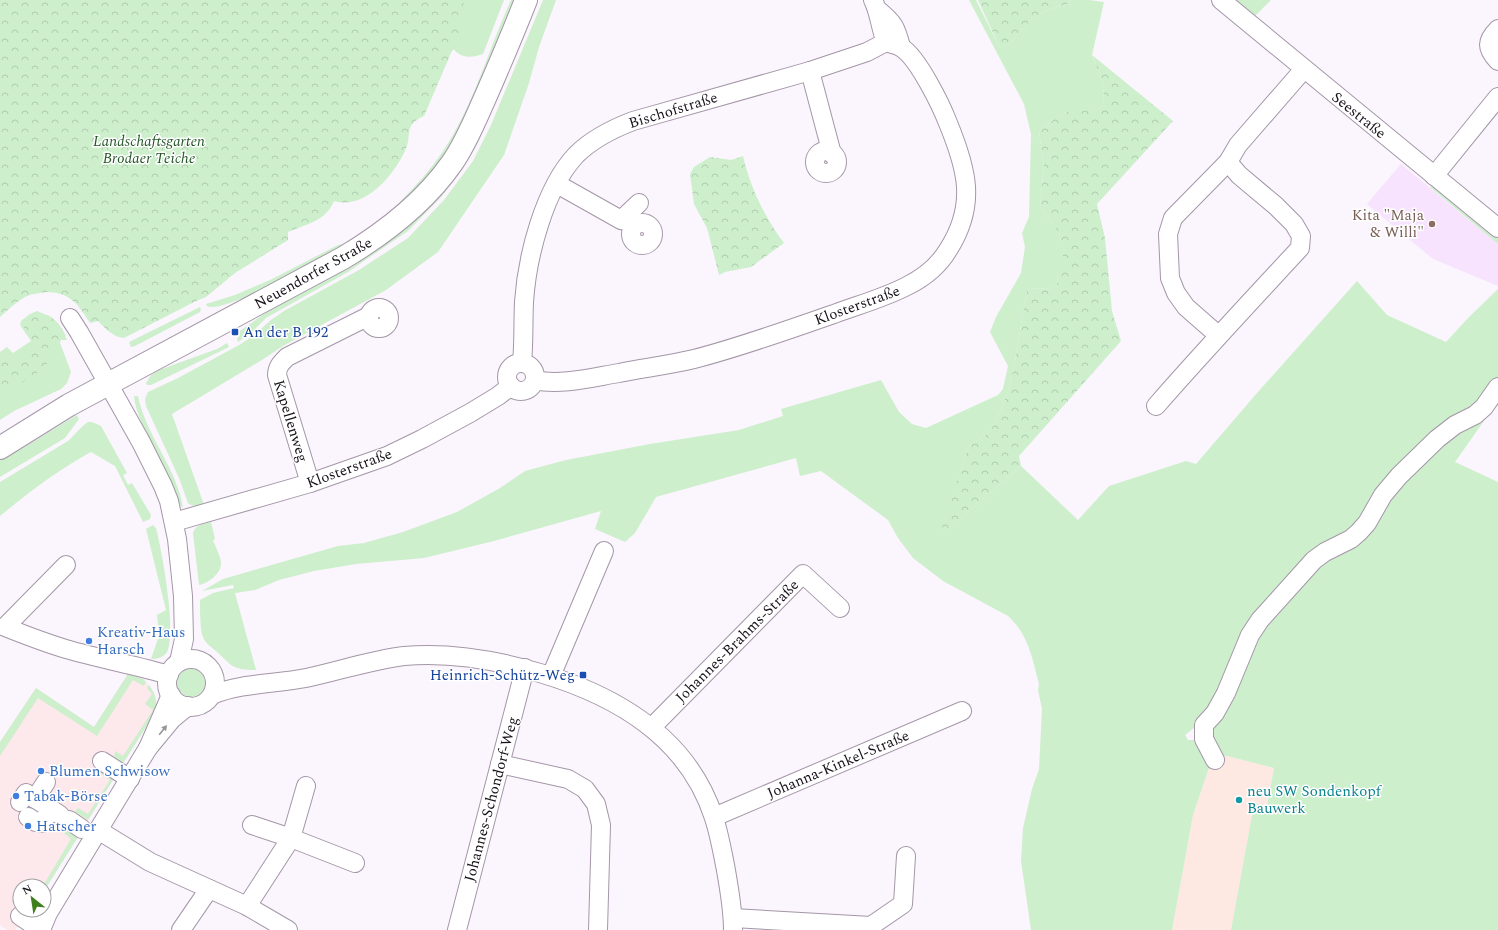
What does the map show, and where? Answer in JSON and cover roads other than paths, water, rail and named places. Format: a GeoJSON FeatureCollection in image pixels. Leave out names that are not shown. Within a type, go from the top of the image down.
{"type":"FeatureCollection","features":[{"type":"Feature","properties":{"kind":"main road","name":"Neuendorfer Straße"},"geometry":{"type":"LineString","coordinates":[[0,448],[56,413],[108,384],[343,258],[371,241],[407,212],[438,181],[464,144],[500,64],[526,0]]}},
{"type":"Feature","properties":{"kind":"street","name":"Seestraße"},"geometry":{"type":"LineString","coordinates":[[1222,0],[1498,228]]}},
{"type":"Feature","properties":{"kind":"street","name":"Klosterstraße"},"geometry":{"type":"LineString","coordinates":[[535,380],[547,383],[585,379],[692,359],[726,350],[772,336],[894,292],[920,279],[935,266],[948,251],[959,231],[966,211],[967,186],[961,154],[944,113],[916,62],[910,54],[894,45],[895,27],[876,5]]}},
{"type":"Feature","properties":{"kind":"street"},"geometry":{"type":"LineString","coordinates":[[1498,28],[1488,43],[1491,53],[1498,61]]}},
{"type":"Feature","properties":{"kind":"street","name":"Bischofstraße"},"geometry":{"type":"LineString","coordinates":[[522,363],[524,347],[524,303],[527,275],[540,220],[557,184],[576,156],[587,146],[615,128],[648,117],[810,71],[867,52],[894,45]]}},
{"type":"Feature","properties":{"kind":"street"},"geometry":{"type":"LineString","coordinates":[[1218,335],[1186,307],[1176,293],[1170,278],[1168,234],[1173,218],[1228,162],[1238,145],[1304,69]]}},
{"type":"Feature","properties":{"kind":"street"},"geometry":{"type":"LineString","coordinates":[[810,71],[832,154]]}},
{"type":"Feature","properties":{"kind":"street"},"geometry":{"type":"LineString","coordinates":[[1434,176],[1498,97]]}},
{"type":"Feature","properties":{"kind":"street"},"geometry":{"type":"LineString","coordinates":[[1156,406],[1218,335],[1237,317],[1300,248],[1301,236],[1294,224],[1276,206],[1239,175],[1228,162]]}},
{"type":"Feature","properties":{"kind":"street"},"geometry":{"type":"LineString","coordinates":[[557,184],[627,224],[639,203]]}},
{"type":"Feature","properties":{"kind":"street","name":"Kapellenweg"},"geometry":{"type":"LineString","coordinates":[[310,483],[277,375],[277,369],[281,362],[287,357],[369,316]]}},
{"type":"Feature","properties":{"kind":"street"},"geometry":{"type":"LineString","coordinates":[[70,318],[80,332],[141,442],[163,486],[174,522],[183,596],[184,639],[174,669],[167,683],[170,695],[176,701],[188,706],[196,706],[212,695],[230,689],[295,680],[378,660],[403,656],[444,656],[484,660],[525,668],[582,686],[604,697],[652,727],[671,745],[690,769],[702,789],[714,817],[723,852],[733,924],[871,926],[903,904],[906,856]]}},
{"type":"Feature","properties":{"kind":"street"},"geometry":{"type":"LineString","coordinates":[[522,363],[531,367],[535,375],[535,380],[532,385],[524,390],[515,389],[511,386],[508,378],[510,369],[522,363]]}},
{"type":"Feature","properties":{"kind":"street","name":"Klosterstraße"},"geometry":{"type":"LineString","coordinates":[[174,522],[310,483],[387,456],[422,439],[498,396],[511,386]]}},
{"type":"Feature","properties":{"kind":"street"},"geometry":{"type":"LineString","coordinates":[[1215,760],[1204,739],[1204,725],[1215,713],[1226,693],[1244,648],[1260,620],[1314,560],[1359,532],[1367,523],[1383,495],[1399,476],[1437,439],[1454,425],[1475,415],[1484,407],[1498,387]]}},
{"type":"Feature","properties":{"kind":"street"},"geometry":{"type":"LineString","coordinates":[[551,676],[604,551]]}},
{"type":"Feature","properties":{"kind":"street"},"geometry":{"type":"LineString","coordinates":[[66,565],[5,627],[98,658],[133,665],[174,669],[192,659],[202,661]]}},
{"type":"Feature","properties":{"kind":"street","name":"Johannes-Brahms-Straße"},"geometry":{"type":"LineString","coordinates":[[652,727],[803,574],[840,608]]}},
{"type":"Feature","properties":{"kind":"street"},"geometry":{"type":"LineString","coordinates":[[183,596],[194,645],[202,661],[211,668],[214,676],[215,684],[212,695]]}},
{"type":"Feature","properties":{"kind":"street","name":"Johannes-Schondorf-Weg"},"geometry":{"type":"LineString","coordinates":[[457,930],[525,668]]}},
{"type":"Feature","properties":{"kind":"street"},"geometry":{"type":"LineString","coordinates":[[214,676],[231,680],[267,684]]}},
{"type":"Feature","properties":{"kind":"street"},"geometry":{"type":"LineString","coordinates":[[23,918],[41,930],[48,913],[72,821],[130,780],[148,748],[170,695]]}},
{"type":"Feature","properties":{"kind":"street"},"geometry":{"type":"LineString","coordinates":[[148,748],[172,719],[188,706]]}},
{"type":"Feature","properties":{"kind":"street","name":"Johanna-Kinkel-Straße"},"geometry":{"type":"LineString","coordinates":[[714,817],[962,711]]}},
{"type":"Feature","properties":{"kind":"street"},"geometry":{"type":"LineString","coordinates":[[102,761],[130,780]]}},
{"type":"Feature","properties":{"kind":"street"},"geometry":{"type":"LineString","coordinates":[[500,764],[568,779],[585,789],[596,804],[601,825],[598,930]]}},
{"type":"Feature","properties":{"kind":"street"},"geometry":{"type":"LineString","coordinates":[[247,906],[291,838],[306,786]]}},
{"type":"Feature","properties":{"kind":"street"},"geometry":{"type":"LineString","coordinates":[[32,796],[72,821],[150,862],[247,906],[288,930]]}},
{"type":"Feature","properties":{"kind":"street"},"geometry":{"type":"LineString","coordinates":[[252,825],[291,838],[355,863]]}},
{"type":"Feature","properties":{"kind":"street"},"geometry":{"type":"LineString","coordinates":[[181,930],[209,889]]}},
{"type":"Feature","properties":{"kind":"place","name":"Kita \"Maja & Willi\""},"geometry":{"type":"Point","coordinates":[1432,224]}},
{"type":"Feature","properties":{"kind":"place","name":"An der B 192"},"geometry":{"type":"Point","coordinates":[235,332]}},
{"type":"Feature","properties":{"kind":"place","name":"Kreativ-Haus Harsch"},"geometry":{"type":"Point","coordinates":[89,641]}},
{"type":"Feature","properties":{"kind":"place","name":"Heinrich-Schütz-Weg"},"geometry":{"type":"Point","coordinates":[583,675]}},
{"type":"Feature","properties":{"kind":"place","name":"Blumen Schwisow"},"geometry":{"type":"Point","coordinates":[41,771]}},
{"type":"Feature","properties":{"kind":"place","name":"Tabak-Börse"},"geometry":{"type":"Point","coordinates":[16,796]}},
{"type":"Feature","properties":{"kind":"place","name":"neu SW Sondenkopf Bauwerk"},"geometry":{"type":"Point","coordinates":[1239,800]}},
{"type":"Feature","properties":{"kind":"place","name":"Hatscher"},"geometry":{"type":"Point","coordinates":[28,826]}},
{"type":"Feature","properties":{"kind":"park label","name":"Landschaftsgarten Brodaer Teiche"},"geometry":{"type":"Point","coordinates":[149,150]}}]}
